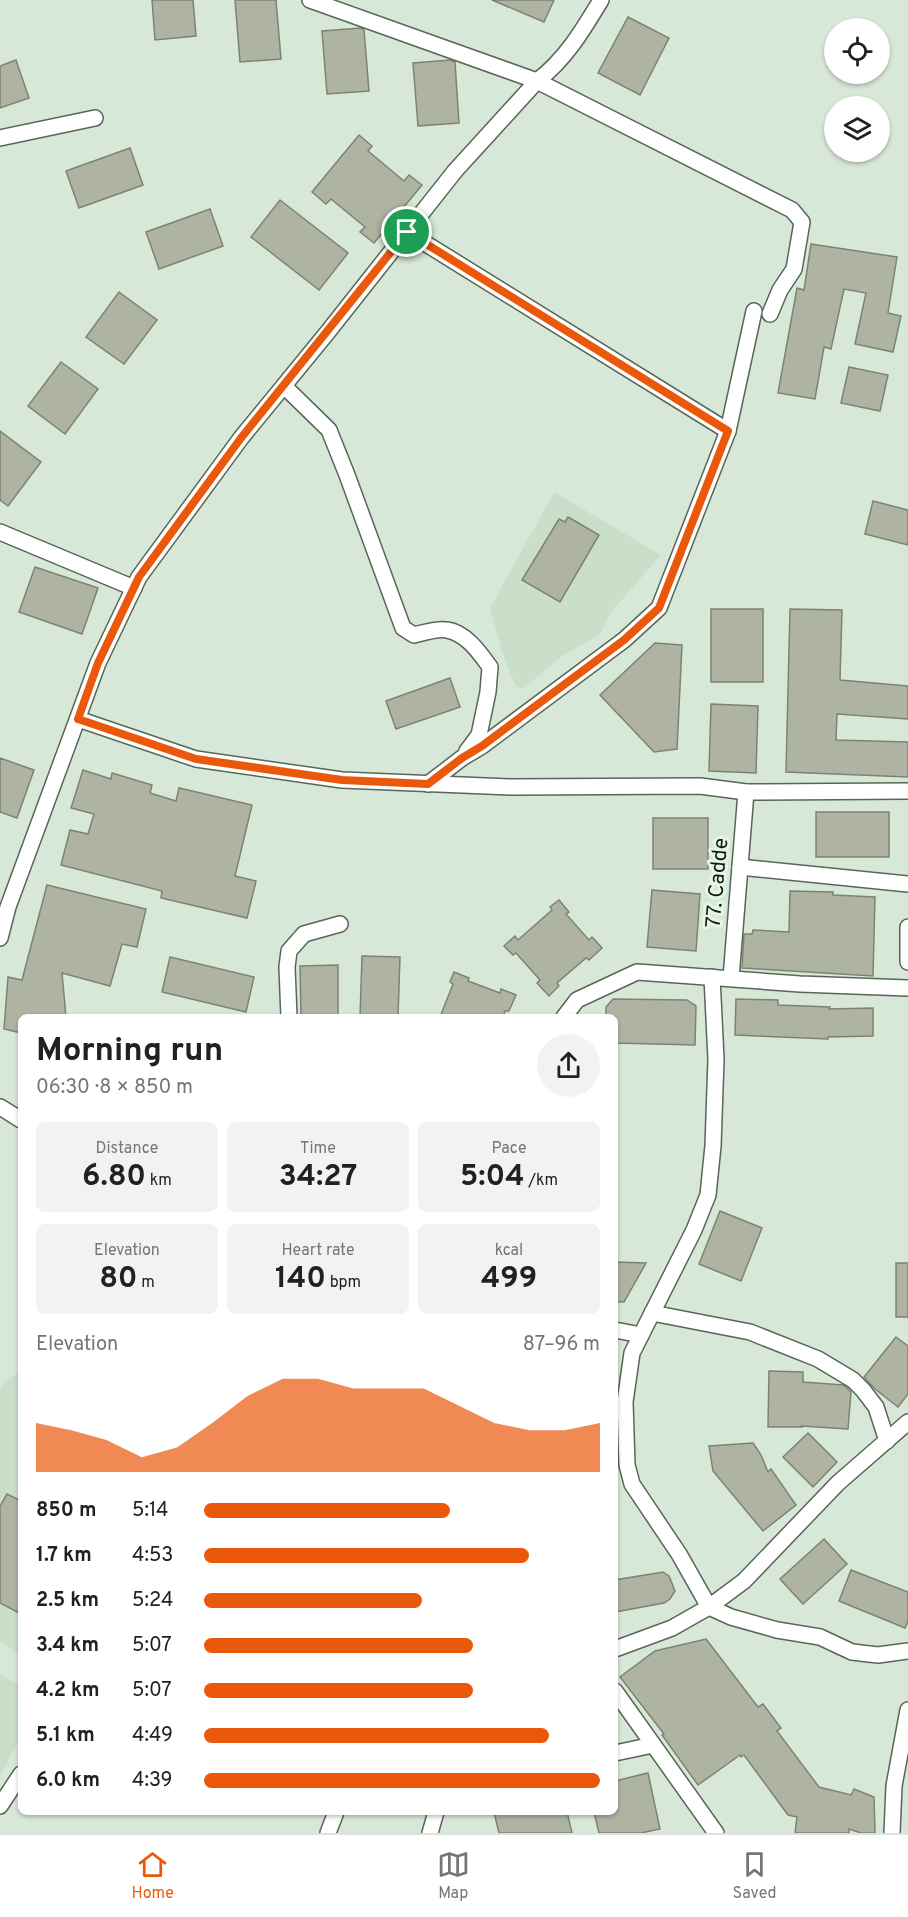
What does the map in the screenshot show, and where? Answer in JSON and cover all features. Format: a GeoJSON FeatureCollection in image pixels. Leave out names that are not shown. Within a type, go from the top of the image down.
{"type":"FeatureCollection","features":[{"type":"Feature","properties":{"kind":"street"},"geometry":{"type":"LineString","coordinates":[[310,0],[537,81],[792,210],[802,222],[794,268],[780,290],[770,314]]}},
{"type":"Feature","properties":{"kind":"street"},"geometry":{"type":"LineString","coordinates":[[0,938],[8,907],[98,663],[139,577],[241,438],[455,171],[537,81],[553,69],[572,45],[601,0]]}},
{"type":"Feature","properties":{"kind":"street"},"geometry":{"type":"LineString","coordinates":[[0,138],[95,118]]}},
{"type":"Feature","properties":{"kind":"street"},"geometry":{"type":"LineString","coordinates":[[407,232],[728,431]]}},
{"type":"Feature","properties":{"kind":"street"},"geometry":{"type":"LineString","coordinates":[[428,784],[624,640],[659,608],[728,431],[754,311]]}},
{"type":"Feature","properties":{"kind":"street"},"geometry":{"type":"LineString","coordinates":[[284,386],[329,430],[403,628],[414,635],[446,629],[460,635],[477,650],[490,667],[488,692],[479,735],[462,758]]}},
{"type":"Feature","properties":{"kind":"street"},"geometry":{"type":"LineString","coordinates":[[0,532],[134,588]]}},
{"type":"Feature","properties":{"kind":"street"},"geometry":{"type":"LineString","coordinates":[[78,719],[196,759],[342,780],[511,787],[700,786],[746,792],[908,791]]}},
{"type":"Feature","properties":{"kind":"street","name":"77. Cadde"},"geometry":{"type":"LineString","coordinates":[[731,978],[746,792]]}},
{"type":"Feature","properties":{"kind":"street"},"geometry":{"type":"LineString","coordinates":[[740,867],[908,884]]}},
{"type":"Feature","properties":{"kind":"street"},"geometry":{"type":"LineString","coordinates":[[289,1014],[287,967],[289,951],[304,934],[340,924]]}},
{"type":"Feature","properties":{"kind":"street"},"geometry":{"type":"LineString","coordinates":[[908,927],[908,962]]}},
{"type":"Feature","properties":{"kind":"street"},"geometry":{"type":"LineString","coordinates":[[566,1014],[577,1000],[637,972],[800,984],[908,988]]}},
{"type":"Feature","properties":{"kind":"street"},"geometry":{"type":"LineString","coordinates":[[712,977],[716,1059],[713,1146],[708,1195],[694,1230],[632,1353],[625,1402],[627,1465],[632,1484],[678,1554],[709,1607],[730,1617],[777,1630],[820,1637],[852,1652],[878,1655],[908,1652]]}},
{"type":"Feature","properties":{"kind":"street"},"geometry":{"type":"LineString","coordinates":[[0,1107],[18,1118]]}},
{"type":"Feature","properties":{"kind":"street"},"geometry":{"type":"LineString","coordinates":[[652,1313],[750,1332],[818,1359],[853,1380],[863,1390],[876,1407],[886,1441]]}},
{"type":"Feature","properties":{"kind":"street"},"geometry":{"type":"LineString","coordinates":[[618,1331],[641,1335]]}},
{"type":"Feature","properties":{"kind":"street"},"geometry":{"type":"LineString","coordinates":[[618,1648],[672,1628],[709,1607],[744,1581],[838,1483],[908,1422]]}},
{"type":"Feature","properties":{"kind":"street"},"geometry":{"type":"LineString","coordinates":[[618,1695],[716,1833]]}},
{"type":"Feature","properties":{"kind":"street"},"geometry":{"type":"LineString","coordinates":[[891,1833],[894,1786],[908,1710]]}},
{"type":"Feature","properties":{"kind":"street"},"geometry":{"type":"LineString","coordinates":[[618,1752],[653,1744]]}},
{"type":"Feature","properties":{"kind":"street"},"geometry":{"type":"LineString","coordinates":[[0,1806],[18,1779]]}},
{"type":"Feature","properties":{"kind":"street"},"geometry":{"type":"LineString","coordinates":[[328,1833],[335,1815]]}},
{"type":"Feature","properties":{"kind":"street"},"geometry":{"type":"LineString","coordinates":[[430,1833],[435,1815]]}},
{"type":"Feature","properties":{"kind":"shaded area"},"geometry":{"type":"Polygon","coordinates":[[[554,492],[661,555],[613,610],[599,635],[561,657],[523,689],[515,685],[502,652],[490,608],[554,492]]]}},
{"type":"Feature","properties":{"kind":"shaded area"},"geometry":{"type":"Polygon","coordinates":[[[18,1373],[18,1654],[0,1641],[0,1389],[5,1381],[18,1373]]]}},
{"type":"Feature","properties":{"kind":"shaded area"},"geometry":{"type":"Polygon","coordinates":[[[0,1674],[18,1684],[18,1743],[0,1776],[0,1674]]]}},
{"type":"Feature","properties":{"kind":"building"},"geometry":{"type":"Polygon","coordinates":[[[152,0],[193,0],[196,36],[155,40],[152,0]]]}},
{"type":"Feature","properties":{"kind":"building"},"geometry":{"type":"Polygon","coordinates":[[[235,0],[276,0],[281,59],[240,62],[235,0]]]}},
{"type":"Feature","properties":{"kind":"building"},"geometry":{"type":"Polygon","coordinates":[[[492,0],[554,0],[544,22],[492,0]]]}},
{"type":"Feature","properties":{"kind":"building"},"geometry":{"type":"Polygon","coordinates":[[[628,17],[669,38],[640,95],[598,73],[628,17]]]}},
{"type":"Feature","properties":{"kind":"building"},"geometry":{"type":"Polygon","coordinates":[[[361,28],[364,30],[369,91],[327,94],[322,31],[361,28]]]}},
{"type":"Feature","properties":{"kind":"building"},"geometry":{"type":"Polygon","coordinates":[[[16,60],[29,98],[0,108],[0,66],[16,60]]]}},
{"type":"Feature","properties":{"kind":"building"},"geometry":{"type":"Polygon","coordinates":[[[450,60],[455,62],[459,123],[418,126],[413,63],[450,60]]]}},
{"type":"Feature","properties":{"kind":"building"},"geometry":{"type":"Polygon","coordinates":[[[359,135],[372,146],[368,151],[404,181],[409,175],[422,185],[374,243],[360,232],[365,227],[331,199],[326,204],[312,192],[359,135]]]}},
{"type":"Feature","properties":{"kind":"building"},"geometry":{"type":"Polygon","coordinates":[[[130,148],[143,185],[79,208],[66,171],[130,148]]]}},
{"type":"Feature","properties":{"kind":"building"},"geometry":{"type":"Polygon","coordinates":[[[280,200],[348,253],[319,290],[251,237],[280,200]]]}},
{"type":"Feature","properties":{"kind":"building"},"geometry":{"type":"Polygon","coordinates":[[[210,209],[223,246],[159,269],[146,232],[210,209]]]}},
{"type":"Feature","properties":{"kind":"building"},"geometry":{"type":"Polygon","coordinates":[[[811,244],[897,257],[888,313],[901,316],[893,352],[855,344],[866,293],[844,289],[831,349],[824,347],[815,399],[778,393],[797,288],[804,290],[811,244]]]}},
{"type":"Feature","properties":{"kind":"building"},"geometry":{"type":"Polygon","coordinates":[[[119,292],[157,320],[124,364],[86,337],[119,292]]]}},
{"type":"Feature","properties":{"kind":"building"},"geometry":{"type":"Polygon","coordinates":[[[61,362],[98,389],[65,434],[28,406],[61,362]]]}},
{"type":"Feature","properties":{"kind":"building"},"geometry":{"type":"Polygon","coordinates":[[[849,367],[888,375],[880,411],[841,403],[849,367]]]}},
{"type":"Feature","properties":{"kind":"building"},"geometry":{"type":"Polygon","coordinates":[[[0,431],[41,462],[8,506],[0,500],[0,431]]]}},
{"type":"Feature","properties":{"kind":"building"},"geometry":{"type":"Polygon","coordinates":[[[873,501],[908,510],[908,545],[865,534],[873,501]]]}},
{"type":"Feature","properties":{"kind":"building"},"geometry":{"type":"Polygon","coordinates":[[[568,517],[599,535],[560,602],[522,580],[559,519],[565,522],[568,517]]]}},
{"type":"Feature","properties":{"kind":"building"},"geometry":{"type":"Polygon","coordinates":[[[35,567],[98,588],[82,634],[19,612],[35,567]]]}},
{"type":"Feature","properties":{"kind":"building"},"geometry":{"type":"Polygon","coordinates":[[[711,609],[763,609],[763,682],[711,682],[711,609]]]}},
{"type":"Feature","properties":{"kind":"building"},"geometry":{"type":"Polygon","coordinates":[[[790,609],[842,610],[840,680],[908,686],[908,719],[837,714],[836,740],[908,742],[908,777],[786,772],[790,609]]]}},
{"type":"Feature","properties":{"kind":"building"},"geometry":{"type":"Polygon","coordinates":[[[655,643],[682,645],[677,749],[654,752],[600,695],[655,643]]]}},
{"type":"Feature","properties":{"kind":"building"},"geometry":{"type":"Polygon","coordinates":[[[450,678],[460,707],[396,729],[386,701],[450,678]]]}},
{"type":"Feature","properties":{"kind":"building"},"geometry":{"type":"Polygon","coordinates":[[[711,704],[758,706],[756,773],[709,771],[711,704]]]}},
{"type":"Feature","properties":{"kind":"building"},"geometry":{"type":"Polygon","coordinates":[[[0,758],[34,770],[17,818],[0,812],[0,758]]]}},
{"type":"Feature","properties":{"kind":"building"},"geometry":{"type":"Polygon","coordinates":[[[83,770],[111,779],[112,773],[152,785],[150,793],[176,801],[179,788],[252,805],[235,876],[256,881],[247,918],[161,898],[162,891],[61,865],[70,830],[88,834],[94,814],[71,808],[83,770]]]}},
{"type":"Feature","properties":{"kind":"building"},"geometry":{"type":"Polygon","coordinates":[[[816,812],[889,812],[889,857],[816,857],[816,812]]]}},
{"type":"Feature","properties":{"kind":"building"},"geometry":{"type":"Polygon","coordinates":[[[653,818],[708,818],[708,869],[653,869],[653,818]]]}},
{"type":"Feature","properties":{"kind":"building"},"geometry":{"type":"Polygon","coordinates":[[[47,885],[146,909],[137,947],[122,944],[110,986],[62,973],[66,1014],[18,1014],[18,1032],[4,1029],[8,977],[22,980],[47,885]]]}},
{"type":"Feature","properties":{"kind":"building"},"geometry":{"type":"Polygon","coordinates":[[[652,890],[700,894],[696,951],[647,947],[652,890]]]}},
{"type":"Feature","properties":{"kind":"building"},"geometry":{"type":"Polygon","coordinates":[[[790,891],[833,892],[833,895],[875,897],[873,976],[742,968],[744,934],[752,934],[753,930],[789,932],[790,891]]]}},
{"type":"Feature","properties":{"kind":"building"},"geometry":{"type":"Polygon","coordinates":[[[559,900],[569,912],[566,914],[589,940],[592,937],[602,948],[589,960],[586,958],[557,983],[559,986],[549,996],[537,983],[540,980],[516,953],[513,955],[504,946],[515,936],[518,940],[552,910],[550,907],[559,900]]]}},
{"type":"Feature","properties":{"kind":"building"},"geometry":{"type":"Polygon","coordinates":[[[362,956],[400,957],[398,1014],[360,1014],[362,956]]]}},
{"type":"Feature","properties":{"kind":"building"},"geometry":{"type":"Polygon","coordinates":[[[170,957],[254,977],[246,1012],[162,992],[170,957]]]}},
{"type":"Feature","properties":{"kind":"building"},"geometry":{"type":"Polygon","coordinates":[[[338,965],[338,1014],[301,1014],[300,966],[338,965]]]}},
{"type":"Feature","properties":{"kind":"building"},"geometry":{"type":"Polygon","coordinates":[[[454,972],[469,978],[468,981],[500,993],[501,989],[516,995],[509,1011],[505,1011],[504,1014],[441,1014],[453,984],[450,982],[454,972]]]}},
{"type":"Feature","properties":{"kind":"building"},"geometry":{"type":"Polygon","coordinates":[[[613,999],[687,1000],[696,1006],[695,1045],[618,1043],[618,1014],[606,1014],[606,1007],[613,999]]]}},
{"type":"Feature","properties":{"kind":"building"},"geometry":{"type":"Polygon","coordinates":[[[736,999],[778,1000],[778,1005],[830,1007],[829,1009],[873,1008],[873,1036],[828,1037],[828,1039],[735,1035],[736,999]]]}},
{"type":"Feature","properties":{"kind":"building"},"geometry":{"type":"Polygon","coordinates":[[[720,1211],[762,1228],[741,1281],[699,1264],[720,1211]]]}},
{"type":"Feature","properties":{"kind":"building"},"geometry":{"type":"Polygon","coordinates":[[[618,1262],[646,1263],[624,1302],[618,1302],[618,1262]]]}},
{"type":"Feature","properties":{"kind":"building"},"geometry":{"type":"Polygon","coordinates":[[[896,1263],[908,1263],[908,1317],[896,1317],[896,1263]]]}},
{"type":"Feature","properties":{"kind":"building"},"geometry":{"type":"Polygon","coordinates":[[[896,1337],[908,1346],[908,1394],[898,1407],[864,1377],[896,1337]]]}},
{"type":"Feature","properties":{"kind":"building"},"geometry":{"type":"Polygon","coordinates":[[[769,1371],[803,1372],[803,1382],[843,1385],[851,1392],[848,1429],[801,1426],[803,1427],[768,1427],[769,1371]]]}},
{"type":"Feature","properties":{"kind":"building"},"geometry":{"type":"Polygon","coordinates":[[[808,1433],[837,1462],[813,1487],[783,1457],[808,1433]]]}},
{"type":"Feature","properties":{"kind":"building"},"geometry":{"type":"Polygon","coordinates":[[[753,1443],[768,1472],[771,1469],[796,1505],[763,1531],[713,1471],[709,1446],[753,1443]]]}},
{"type":"Feature","properties":{"kind":"building"},"geometry":{"type":"Polygon","coordinates":[[[7,1494],[18,1500],[18,1612],[0,1603],[0,1506],[7,1494]]]}},
{"type":"Feature","properties":{"kind":"building"},"geometry":{"type":"Polygon","coordinates":[[[824,1539],[847,1564],[803,1604],[780,1579],[824,1539]]]}},
{"type":"Feature","properties":{"kind":"building"},"geometry":{"type":"Polygon","coordinates":[[[851,1570],[908,1592],[908,1621],[905,1628],[839,1601],[851,1570]]]}},
{"type":"Feature","properties":{"kind":"building"},"geometry":{"type":"Polygon","coordinates":[[[663,1572],[669,1576],[675,1591],[664,1603],[618,1611],[618,1580],[663,1572]]]}},
{"type":"Feature","properties":{"kind":"building"},"geometry":{"type":"Polygon","coordinates":[[[706,1639],[758,1707],[763,1704],[781,1728],[777,1731],[819,1787],[851,1795],[854,1789],[874,1797],[875,1833],[861,1833],[849,1829],[849,1833],[795,1833],[797,1817],[788,1815],[744,1755],[741,1757],[740,1755],[698,1785],[662,1735],[664,1734],[620,1677],[655,1651],[706,1639]]]}},
{"type":"Feature","properties":{"kind":"building"},"geometry":{"type":"Polygon","coordinates":[[[648,1773],[660,1829],[641,1833],[599,1833],[595,1815],[618,1815],[618,1780],[648,1773]]]}},
{"type":"Feature","properties":{"kind":"building"},"geometry":{"type":"Polygon","coordinates":[[[495,1815],[568,1815],[572,1833],[499,1833],[495,1815]]]}},
{"type":"Feature","properties":{"kind":"route"},"geometry":{"type":"LineString","coordinates":[[407,232],[728,431],[659,608],[624,640],[428,784],[342,780],[196,759],[78,719],[98,663],[139,577],[241,438],[407,232]]}}]}
